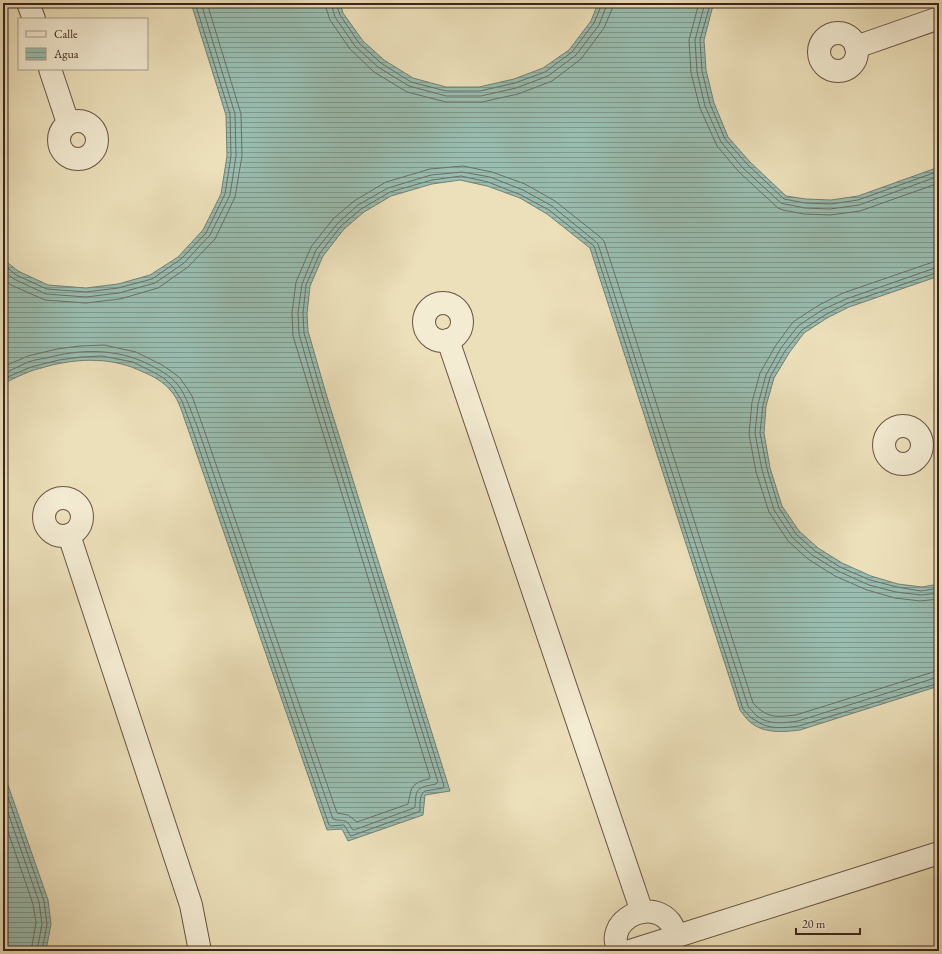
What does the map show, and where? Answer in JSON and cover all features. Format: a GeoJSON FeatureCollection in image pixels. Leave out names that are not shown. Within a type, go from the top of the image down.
{"type":"FeatureCollection","features":[{"type":"Feature","properties":{"kind":"street"},"geometry":{"type":"LineString","coordinates":[[28,3],[34,18]]}},
{"type":"Feature","properties":{"kind":"street"},"geometry":{"type":"LineString","coordinates":[[856,47],[939,18]]}},
{"type":"Feature","properties":{"kind":"street"},"geometry":{"type":"LineString","coordinates":[[50,70],[68,123]]}},
{"type":"Feature","properties":{"kind":"street"},"geometry":{"type":"LineString","coordinates":[[448,340],[642,912]]}},
{"type":"Feature","properties":{"kind":"street"},"geometry":{"type":"LineString","coordinates":[[69,535],[191,905],[200,951]]}},
{"type":"Feature","properties":{"kind":"street"},"geometry":{"type":"LineString","coordinates":[[630,951],[939,853]]}},
{"type":"Feature","properties":{"kind":"street"},"geometry":{"type":"LineString","coordinates":[[619,951],[615,941],[617,931],[623,921],[632,915],[642,912],[652,912],[662,916],[670,922],[677,936]]}},
{"type":"Feature","properties":{"kind":"water"},"geometry":{"type":"Polygon","coordinates":[[[191,3],[340,3],[343,13],[363,41],[384,60],[413,78],[446,87],[479,87],[514,79],[543,68],[569,50],[591,21],[598,3],[716,3],[712,9],[704,40],[706,70],[714,103],[728,137],[750,162],[786,196],[806,199],[831,200],[858,196],[939,167],[939,276],[849,307],[827,318],[804,333],[789,353],[774,378],[766,406],[764,433],[770,468],[782,506],[799,531],[818,548],[842,563],[871,576],[898,584],[922,587],[939,584],[939,686],[800,730],[780,732],[761,729],[749,721],[740,710],[590,248],[547,214],[520,198],[487,186],[460,180],[432,184],[391,196],[364,212],[344,229],[323,256],[310,286],[307,314],[308,331],[327,397],[450,791],[425,795],[423,815],[348,841],[342,829],[327,830],[183,414],[174,395],[162,382],[132,367],[108,361],[96,360],[72,361],[48,366],[31,371],[3,384],[3,259],[18,271],[48,285],[86,288],[118,284],[150,275],[178,257],[203,230],[221,194],[227,156],[226,115],[191,3]]]}},
{"type":"Feature","properties":{"kind":"water"},"geometry":{"type":"Polygon","coordinates":[[[3,771],[48,900],[51,924],[45,951],[3,951],[3,771]]]}}]}
